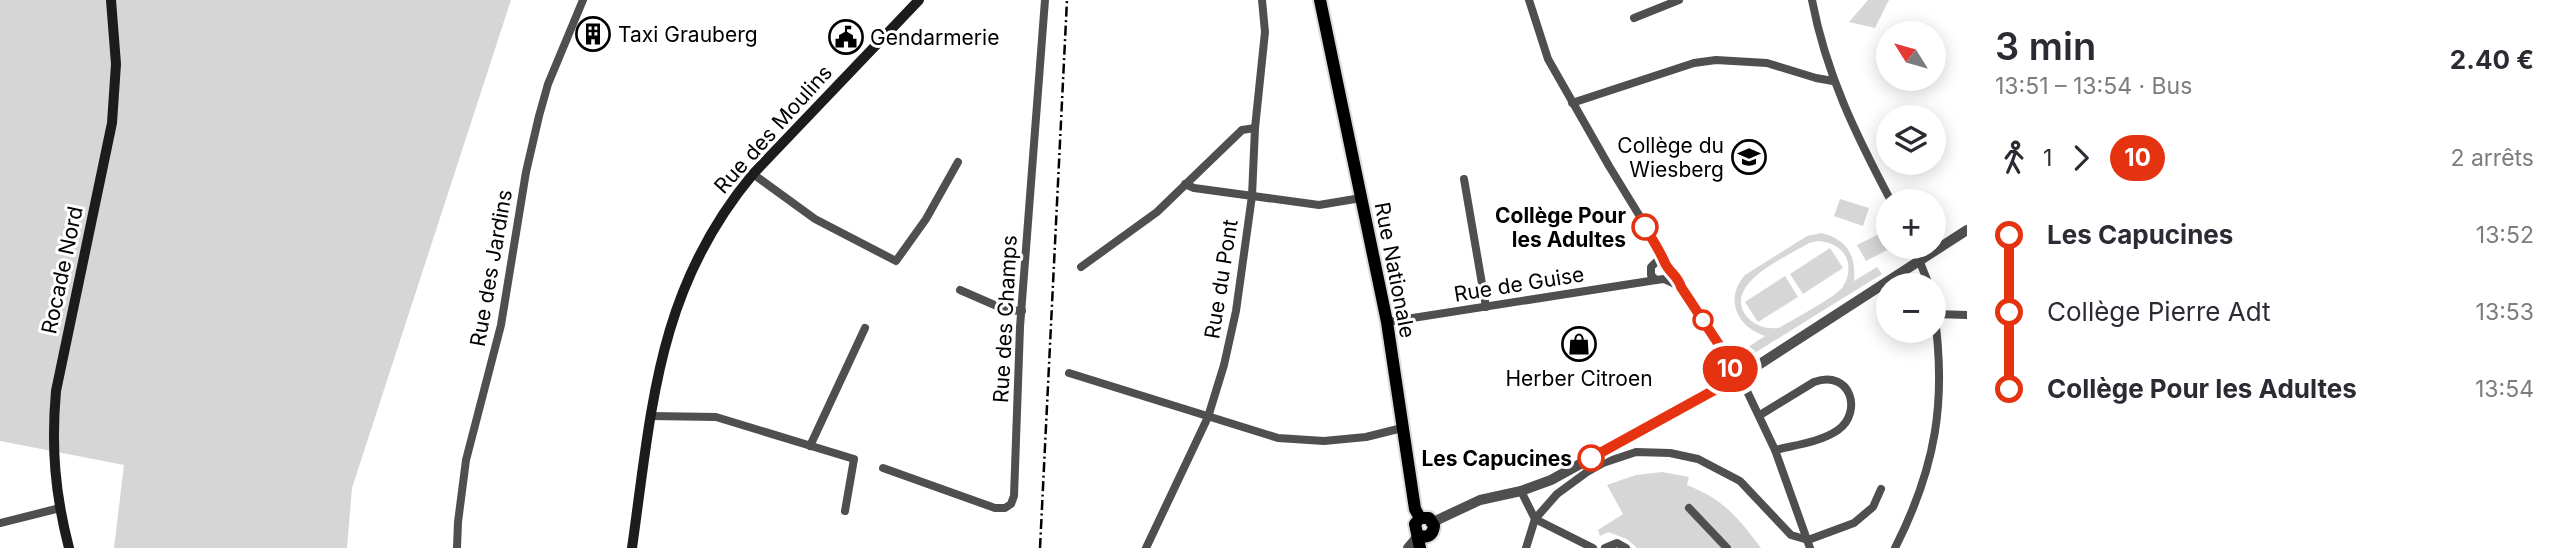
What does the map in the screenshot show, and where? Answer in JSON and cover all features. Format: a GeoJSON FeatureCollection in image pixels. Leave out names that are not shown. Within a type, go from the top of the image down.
{"type":"FeatureCollection","features":[{"type":"Feature","properties":{"kind":"main road","name":"Rocade Nord"},"geometry":{"type":"LineString","coordinates":[[69,548],[54,462],[56,391],[112,123],[116,64],[111,0]]}},
{"type":"Feature","properties":{"kind":"main road","name":"Rue des Moulins"},"geometry":{"type":"LineString","coordinates":[[632,548],[663,348],[685,285],[719,218],[753,174],[919,0]]}},
{"type":"Feature","properties":{"kind":"main road","name":"Rue Nationale"},"geometry":{"type":"LineString","coordinates":[[1320,0],[1387,322],[1415,509],[1426,520],[1415,524],[1423,542]]}},
{"type":"Feature","properties":{"kind":"street","name":"Rue des Jardins"},"geometry":{"type":"LineString","coordinates":[[457,548],[466,460],[501,326],[526,172],[548,85],[583,0]]}},
{"type":"Feature","properties":{"kind":"street","name":"Rue des Champs"},"geometry":{"type":"LineString","coordinates":[[883,468],[995,508],[1005,508],[1011,504],[1014,496],[1022,311],[1045,0]]}},
{"type":"Feature","properties":{"kind":"street","name":"Rue du Pont"},"geometry":{"type":"LineString","coordinates":[[1146,548],[1209,417],[1236,311],[1252,196],[1255,128],[1265,32],[1262,0]]}},
{"type":"Feature","properties":{"kind":"street"},"geometry":{"type":"LineString","coordinates":[[1529,0],[1540,42],[1572,103],[1663,254],[1663,265],[1668,275],[1660,280]]}},
{"type":"Feature","properties":{"kind":"street"},"geometry":{"type":"LineString","coordinates":[[1633,18],[1679,0]]}},
{"type":"Feature","properties":{"kind":"street"},"geometry":{"type":"LineString","coordinates":[[1812,0],[1833,81],[1885,189]]}},
{"type":"Feature","properties":{"kind":"street"},"geometry":{"type":"LineString","coordinates":[[1572,103],[1694,63],[1716,60],[1767,64],[1833,81]]}},
{"type":"Feature","properties":{"kind":"street"},"geometry":{"type":"LineString","coordinates":[[1082,267],[1157,212],[1242,130],[1255,128]]}},
{"type":"Feature","properties":{"kind":"street"},"geometry":{"type":"LineString","coordinates":[[753,174],[815,219],[896,261],[926,219],[958,162]]}},
{"type":"Feature","properties":{"kind":"street"},"geometry":{"type":"LineString","coordinates":[[1464,179],[1486,307]]}},
{"type":"Feature","properties":{"kind":"street"},"geometry":{"type":"LineString","coordinates":[[1185,184],[1194,188],[1319,205],[1361,198]]}},
{"type":"Feature","properties":{"kind":"street"},"geometry":{"type":"LineString","coordinates":[[1749,371],[1967,230]]}},
{"type":"Feature","properties":{"kind":"street"},"geometry":{"type":"LineString","coordinates":[[1921,260],[1925,273]]}},
{"type":"Feature","properties":{"kind":"street"},"geometry":{"type":"LineString","coordinates":[[1663,265],[1650,271],[1651,275],[1681,287]]}},
{"type":"Feature","properties":{"kind":"street"},"geometry":{"type":"LineString","coordinates":[[1663,265],[1679,279],[1681,287],[1733,366]]}},
{"type":"Feature","properties":{"kind":"street","name":"Rue de Guise"},"geometry":{"type":"LineString","coordinates":[[1387,322],[1660,280]]}},
{"type":"Feature","properties":{"kind":"street","name":"Rue des Champs"},"geometry":{"type":"LineString","coordinates":[[960,290],[1006,310],[1022,311]]}},
{"type":"Feature","properties":{"kind":"street"},"geometry":{"type":"LineString","coordinates":[[1946,313],[1967,315]]}},
{"type":"Feature","properties":{"kind":"street"},"geometry":{"type":"LineString","coordinates":[[810,446],[865,328]]}},
{"type":"Feature","properties":{"kind":"street"},"geometry":{"type":"LineString","coordinates":[[1895,548],[1924,485],[1937,428],[1941,373],[1938,343]]}},
{"type":"Feature","properties":{"kind":"street"},"geometry":{"type":"LineString","coordinates":[[1742,365],[1749,371],[1750,379],[1745,387],[1736,388],[1729,382],[1728,373],[1733,366],[1742,365]]}},
{"type":"Feature","properties":{"kind":"street"},"geometry":{"type":"LineString","coordinates":[[1069,373],[1278,438],[1324,441],[1366,437],[1402,428]]}},
{"type":"Feature","properties":{"kind":"street"},"geometry":{"type":"LineString","coordinates":[[1760,415],[1824,378],[1835,379],[1844,385],[1850,397],[1851,409],[1840,429],[1775,450]]}},
{"type":"Feature","properties":{"kind":"street"},"geometry":{"type":"LineString","coordinates":[[1426,520],[1480,500],[1521,491],[1550,480],[1729,382]]}},
{"type":"Feature","properties":{"kind":"street"},"geometry":{"type":"LineString","coordinates":[[1745,387],[1775,450],[1809,544]]}},
{"type":"Feature","properties":{"kind":"street"},"geometry":{"type":"LineString","coordinates":[[651,416],[716,417],[854,459],[845,511]]}},
{"type":"Feature","properties":{"kind":"street"},"geometry":{"type":"LineString","coordinates":[[1526,548],[1535,519],[1568,485],[1603,463],[1636,452],[1670,453],[1698,459],[1740,481],[1791,535],[1809,544]]}},
{"type":"Feature","properties":{"kind":"street"},"geometry":{"type":"LineString","coordinates":[[1809,544],[1854,523],[1873,507],[1881,489]]}},
{"type":"Feature","properties":{"kind":"street"},"geometry":{"type":"LineString","coordinates":[[1521,491],[1535,519],[1593,548]]}},
{"type":"Feature","properties":{"kind":"street"},"geometry":{"type":"LineString","coordinates":[[0,523],[60,508]]}},
{"type":"Feature","properties":{"kind":"street"},"geometry":{"type":"LineString","coordinates":[[1689,508],[1727,548]]}},
{"type":"Feature","properties":{"kind":"street"},"geometry":{"type":"LineString","coordinates":[[1408,548],[1423,542]]}},
{"type":"Feature","properties":{"kind":"street"},"geometry":{"type":"LineString","coordinates":[[1605,548],[1617,543],[1626,548]]}},
{"type":"Feature","properties":{"kind":"shaded area"},"geometry":{"type":"Polygon","coordinates":[[[0,0],[511,0],[352,488],[347,548],[114,548],[124,465],[0,441],[0,0]]]}},
{"type":"Feature","properties":{"kind":"shaded area"},"geometry":{"type":"Polygon","coordinates":[[[1868,0],[1889,0],[1878,21],[1876,21],[1875,28],[1849,22],[1868,0]]]}},
{"type":"Feature","properties":{"kind":"shaded area"},"geometry":{"type":"Polygon","coordinates":[[[1840,199],[1869,208],[1863,226],[1834,216],[1840,199]]]}},
{"type":"Feature","properties":{"kind":"shaded area"},"geometry":{"type":"Polygon","coordinates":[[[1822,233],[1838,240],[1848,250],[1854,264],[1854,281],[1877,267],[1881,273],[1876,273],[1876,278],[1753,354],[1748,347],[1765,336],[1747,326],[1737,311],[1735,293],[1745,275],[1807,236],[1822,233]],[[1818,241],[1809,243],[1760,273],[1742,294],[1741,306],[1748,318],[1762,327],[1779,328],[1836,294],[1845,282],[1848,265],[1844,253],[1831,244],[1818,241]]]}},
{"type":"Feature","properties":{"kind":"shaded area"},"geometry":{"type":"Polygon","coordinates":[[[1876,236],[1876,256],[1866,261],[1857,245],[1876,236]]]}},
{"type":"Feature","properties":{"kind":"shaded area"},"geometry":{"type":"Polygon","coordinates":[[[1830,248],[1843,268],[1803,294],[1790,274],[1830,248]]]}},
{"type":"Feature","properties":{"kind":"shaded area"},"geometry":{"type":"Polygon","coordinates":[[[1785,276],[1798,297],[1758,322],[1745,302],[1785,276]]]}},
{"type":"Feature","properties":{"kind":"shaded area"},"geometry":{"type":"Polygon","coordinates":[[[1662,472],[1689,477],[1687,485],[1729,510],[1761,548],[1637,548],[1627,539],[1608,532],[1600,536],[1598,530],[1623,514],[1607,485],[1636,475],[1662,472]]]}},
{"type":"Feature","properties":{"kind":"railway"},"geometry":{"type":"LineString","coordinates":[[1040,548],[1067,0]]}},
{"type":"Feature","properties":{"kind":"bus line","name":"10"},"geometry":{"type":"LineString","coordinates":[[1591,458],[1729,382],[1728,373],[1733,366],[1681,287],[1679,279],[1665,263],[1663,254],[1645,227]]}},
{"type":"Feature","properties":{"kind":"place","name":"Taxi Grauberg"},"geometry":{"type":"Point","coordinates":[593,34]}},
{"type":"Feature","properties":{"kind":"place","name":"Gendarmerie"},"geometry":{"type":"Point","coordinates":[846,37]}},
{"type":"Feature","properties":{"kind":"place","name":"Collège du Wiesberg"},"geometry":{"type":"Point","coordinates":[1749,157]}},
{"type":"Feature","properties":{"kind":"place","name":"Collège Pour les Adultes"},"geometry":{"type":"Point","coordinates":[1645,227]}},
{"type":"Feature","properties":{"kind":"place","name":"Herber Citroen"},"geometry":{"type":"Point","coordinates":[1579,344]}},
{"type":"Feature","properties":{"kind":"place","name":"Les Capucines"},"geometry":{"type":"Point","coordinates":[1591,458]}}]}
